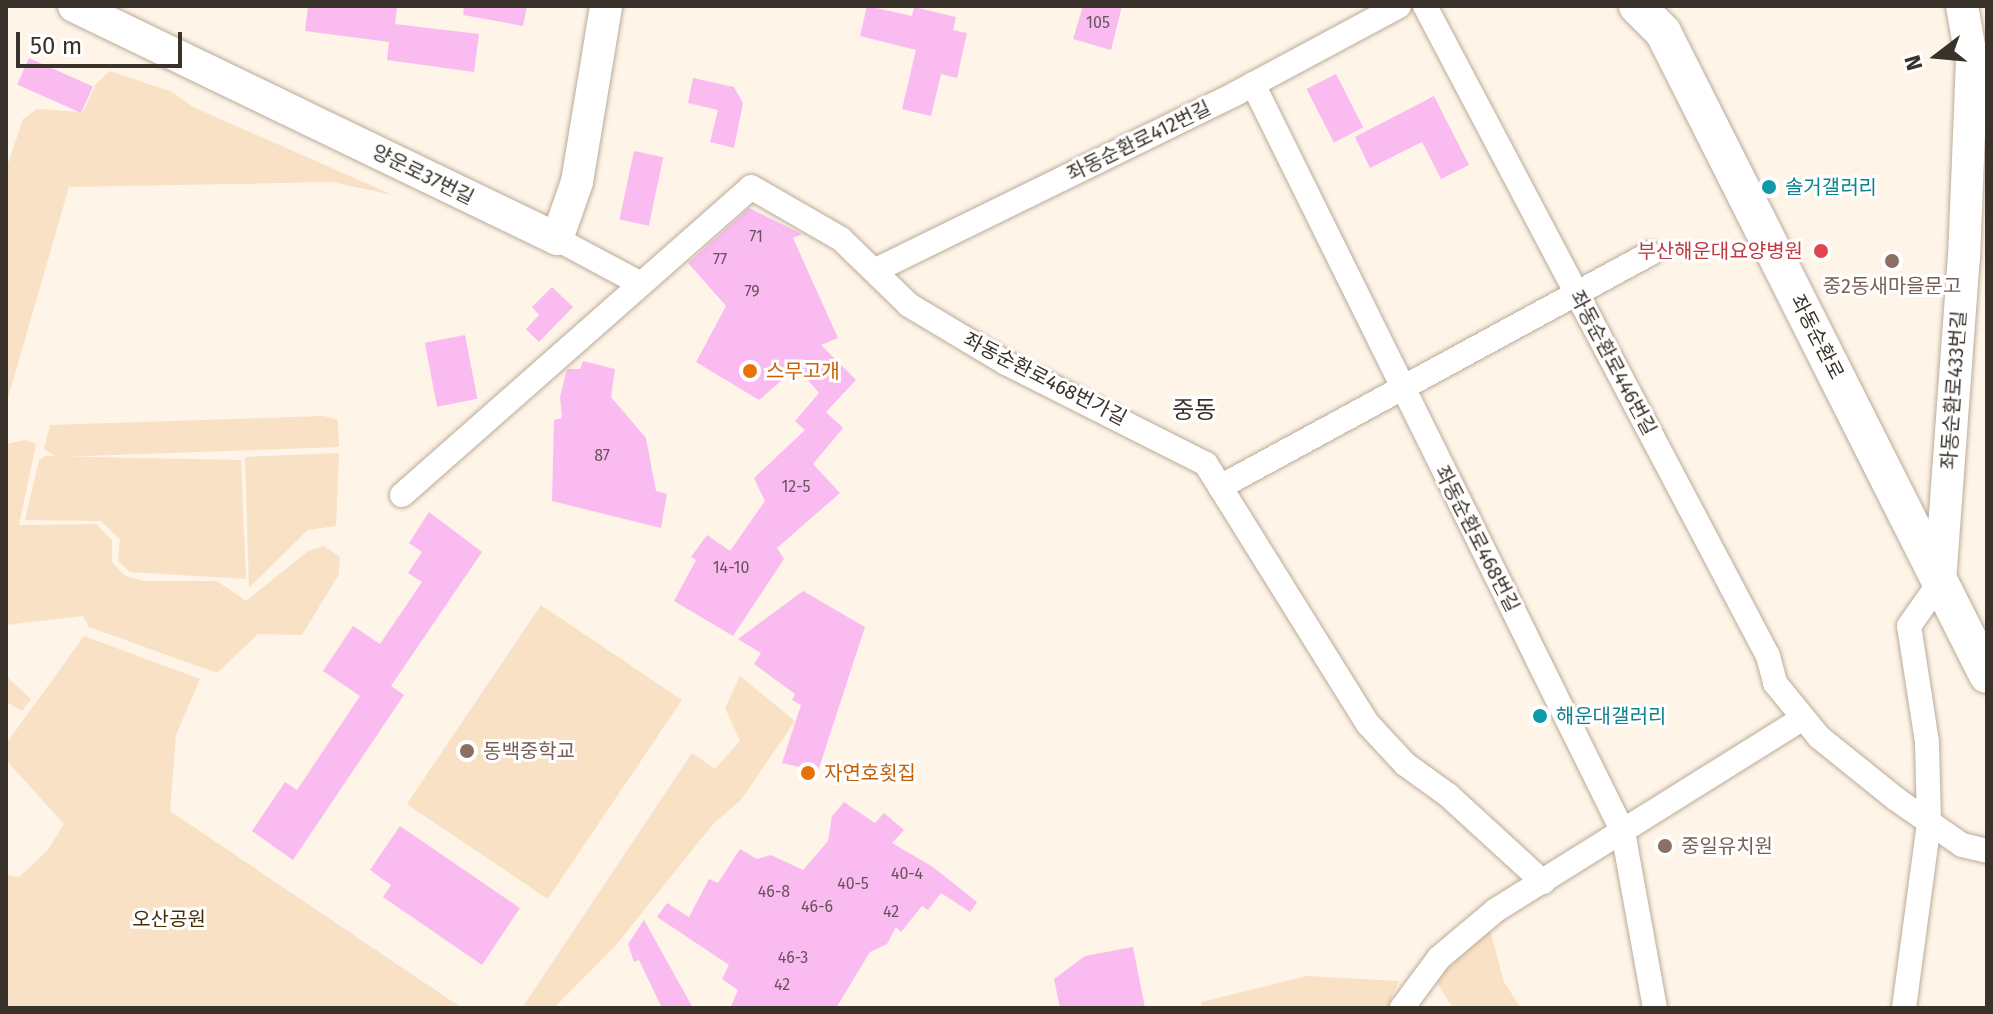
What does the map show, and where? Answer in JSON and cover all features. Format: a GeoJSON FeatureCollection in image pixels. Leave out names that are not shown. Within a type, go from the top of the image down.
{"type":"FeatureCollection","features":[{"type":"Feature","properties":{"kind":"main road","name":"좌동순환로"},"geometry":{"type":"LineString","coordinates":[[1637,6],[1663,32],[1987,675]]}},
{"type":"Feature","properties":{"kind":"street","name":"양운로37번길"},"geometry":{"type":"LineString","coordinates":[[74,6],[557,239]]}},
{"type":"Feature","properties":{"kind":"street"},"geometry":{"type":"LineString","coordinates":[[606,6],[577,182],[557,239],[639,283]]}},
{"type":"Feature","properties":{"kind":"street","name":"좌동순환로412번길"},"geometry":{"type":"LineString","coordinates":[[876,270],[1253,84],[1399,6]]}},
{"type":"Feature","properties":{"kind":"street","name":"좌동순환로446번길"},"geometry":{"type":"LineString","coordinates":[[1425,6],[1768,656],[1775,683],[1802,719],[1929,824],[1962,845],[1987,851]]}},
{"type":"Feature","properties":{"kind":"street","name":"좌동순환로433번길"},"geometry":{"type":"LineString","coordinates":[[1940,582],[1964,258],[1972,62],[1962,6]]}},
{"type":"Feature","properties":{"kind":"street","name":"좌동순환로468번길"},"geometry":{"type":"LineString","coordinates":[[1253,84],[1623,832],[1655,1008]]}},
{"type":"Feature","properties":{"kind":"street","name":"좌동순환로468번가길"},"geometry":{"type":"LineString","coordinates":[[402,495],[751,187],[841,239],[876,270],[886,288],[909,305],[1006,363],[1206,464],[1368,724],[1405,764],[1448,795],[1543,882]]}},
{"type":"Feature","properties":{"kind":"street"},"geometry":{"type":"LineString","coordinates":[[1220,487],[1650,254]]}},
{"type":"Feature","properties":{"kind":"street"},"geometry":{"type":"LineString","coordinates":[[1904,1008],[1929,824],[1927,742],[1909,626],[1940,582]]}},
{"type":"Feature","properties":{"kind":"street"},"geometry":{"type":"LineString","coordinates":[[1402,1008],[1439,958],[1496,910],[1802,719]]}},
{"type":"Feature","properties":{"kind":"green space"},"geometry":{"type":"Polygon","coordinates":[[[110,71],[172,92],[193,107],[393,195],[332,182],[69,187],[6,405],[6,169],[23,119],[37,109],[83,112],[96,84],[110,71]]]}},
{"type":"Feature","properties":{"kind":"green space"},"geometry":{"type":"Polygon","coordinates":[[[324,416],[338,420],[339,447],[57,457],[44,449],[50,425],[324,416]]]}},
{"type":"Feature","properties":{"kind":"green space"},"geometry":{"type":"Polygon","coordinates":[[[25,440],[36,444],[19,525],[96,524],[112,540],[112,562],[124,575],[143,581],[217,581],[246,601],[308,551],[324,546],[340,557],[339,574],[302,635],[258,634],[217,673],[89,627],[83,616],[6,625],[6,444],[25,440]]]}},
{"type":"Feature","properties":{"kind":"green space"},"geometry":{"type":"Polygon","coordinates":[[[339,453],[336,526],[308,530],[249,588],[245,457],[339,453]]]}},
{"type":"Feature","properties":{"kind":"green space"},"geometry":{"type":"Polygon","coordinates":[[[45,456],[241,460],[246,579],[130,572],[118,561],[120,539],[101,521],[25,520],[39,460],[45,456]]]}},
{"type":"Feature","properties":{"kind":"green space"},"geometry":{"type":"Polygon","coordinates":[[[541,605],[682,700],[548,899],[407,804],[541,605]]]}},
{"type":"Feature","properties":{"kind":"green space","name":"오산공원"},"geometry":{"type":"Polygon","coordinates":[[[84,636],[200,679],[176,735],[170,811],[462,1008],[6,1008],[6,875],[19,877],[47,851],[64,824],[6,760],[6,744],[84,636]]]}},
{"type":"Feature","properties":{"kind":"green space"},"geometry":{"type":"Polygon","coordinates":[[[6,676],[31,699],[22,711],[6,702],[6,676]]]}},
{"type":"Feature","properties":{"kind":"green space"},"geometry":{"type":"Polygon","coordinates":[[[740,676],[795,721],[741,800],[713,824],[616,945],[554,1008],[522,1008],[692,753],[715,769],[740,741],[725,708],[740,676]]]}},
{"type":"Feature","properties":{"kind":"green space"},"geometry":{"type":"Polygon","coordinates":[[[1490,930],[1504,982],[1521,1008],[1453,1008],[1435,980],[1490,930]]]}},
{"type":"Feature","properties":{"kind":"green space"},"geometry":{"type":"Polygon","coordinates":[[[1307,976],[1399,981],[1389,1004],[1395,1008],[1202,1008],[1201,1002],[1307,976]]]}},
{"type":"Feature","properties":{"kind":"building"},"geometry":{"type":"Polygon","coordinates":[[[308,6],[397,6],[395,24],[479,34],[474,72],[387,60],[389,42],[305,31],[308,6]]]}},
{"type":"Feature","properties":{"kind":"building"},"geometry":{"type":"Polygon","coordinates":[[[464,6],[527,6],[523,26],[463,15],[464,6]]]}},
{"type":"Feature","properties":{"kind":"building"},"geometry":{"type":"Polygon","coordinates":[[[867,6],[912,16],[914,7],[956,17],[953,30],[967,33],[957,78],[941,74],[931,116],[902,109],[916,50],[860,36],[867,6]]]}},
{"type":"Feature","properties":{"kind":"building"},"geometry":{"type":"Polygon","coordinates":[[[1083,6],[1122,6],[1111,50],[1073,39],[1083,6]]]}},
{"type":"Feature","properties":{"kind":"building"},"geometry":{"type":"Polygon","coordinates":[[[29,58],[93,86],[81,113],[17,84],[29,58]]]}},
{"type":"Feature","properties":{"kind":"building"},"geometry":{"type":"Polygon","coordinates":[[[1336,74],[1363,127],[1334,142],[1307,89],[1336,74]]]}},
{"type":"Feature","properties":{"kind":"building"},"geometry":{"type":"Polygon","coordinates":[[[693,78],[734,87],[743,103],[734,148],[710,142],[718,110],[688,103],[693,78]]]}},
{"type":"Feature","properties":{"kind":"building"},"geometry":{"type":"Polygon","coordinates":[[[1434,96],[1469,165],[1441,179],[1422,142],[1370,168],[1355,137],[1434,96]]]}},
{"type":"Feature","properties":{"kind":"building"},"geometry":{"type":"Polygon","coordinates":[[[634,151],[663,157],[649,226],[619,219],[634,151]]]}},
{"type":"Feature","properties":{"kind":"building"},"geometry":{"type":"Polygon","coordinates":[[[749,208],[802,234],[793,238],[838,338],[821,345],[856,380],[826,412],[843,428],[813,464],[840,493],[777,548],[784,559],[733,636],[674,601],[696,560],[691,557],[707,535],[730,551],[765,501],[754,478],[805,430],[795,421],[819,393],[797,367],[759,400],[696,362],[726,306],[688,263],[749,208]]]}},
{"type":"Feature","properties":{"kind":"building"},"geometry":{"type":"Polygon","coordinates":[[[552,287],[573,307],[539,342],[526,329],[539,315],[532,307],[552,287]]]}},
{"type":"Feature","properties":{"kind":"building"},"geometry":{"type":"Polygon","coordinates":[[[465,335],[477,399],[437,407],[425,343],[465,335]]]}},
{"type":"Feature","properties":{"kind":"building"},"geometry":{"type":"Polygon","coordinates":[[[583,361],[615,369],[611,397],[646,438],[656,491],[667,494],[661,528],[552,501],[554,420],[562,418],[560,397],[567,369],[580,369],[583,361]]]}},
{"type":"Feature","properties":{"kind":"building"},"geometry":{"type":"Polygon","coordinates":[[[429,512],[482,552],[391,686],[404,695],[293,860],[252,831],[285,782],[297,790],[360,696],[323,671],[353,626],[380,644],[422,582],[408,573],[422,552],[409,543],[429,512]]]}},
{"type":"Feature","properties":{"kind":"building"},"geometry":{"type":"Polygon","coordinates":[[[803,591],[865,627],[818,771],[782,763],[801,705],[792,700],[795,694],[754,664],[761,653],[738,639],[803,591]]]}},
{"type":"Feature","properties":{"kind":"building"},"geometry":{"type":"Polygon","coordinates":[[[844,802],[875,823],[884,813],[904,830],[892,843],[933,867],[977,902],[970,912],[941,893],[928,910],[922,906],[901,932],[896,927],[887,944],[870,952],[836,1008],[730,1008],[738,990],[722,979],[729,965],[657,917],[667,903],[689,917],[709,879],[718,883],[740,849],[757,859],[771,855],[803,870],[828,841],[832,816],[844,802]]]}},
{"type":"Feature","properties":{"kind":"building"},"geometry":{"type":"Polygon","coordinates":[[[400,826],[520,908],[482,965],[383,897],[391,885],[370,870],[400,826]]]}},
{"type":"Feature","properties":{"kind":"building"},"geometry":{"type":"Polygon","coordinates":[[[644,920],[693,1008],[662,1008],[639,960],[634,962],[628,944],[644,920]]]}},
{"type":"Feature","properties":{"kind":"building"},"geometry":{"type":"Polygon","coordinates":[[[1133,947],[1145,1008],[1060,1008],[1054,979],[1085,956],[1133,947]]]}},
{"type":"Feature","properties":{"kind":"place","name":"솔거갤러리"},"geometry":{"type":"Point","coordinates":[1769,187]}},
{"type":"Feature","properties":{"kind":"place","name":"부산해운대요양병원"},"geometry":{"type":"Point","coordinates":[1821,251]}},
{"type":"Feature","properties":{"kind":"place","name":"중2동새마을문고"},"geometry":{"type":"Point","coordinates":[1892,261]}},
{"type":"Feature","properties":{"kind":"place","name":"스무고개"},"geometry":{"type":"Point","coordinates":[750,371]}},
{"type":"Feature","properties":{"kind":"place","name":"해운대갤러리"},"geometry":{"type":"Point","coordinates":[1540,716]}},
{"type":"Feature","properties":{"kind":"place","name":"동백중학교"},"geometry":{"type":"Point","coordinates":[467,751]}},
{"type":"Feature","properties":{"kind":"place","name":"자연호횟집"},"geometry":{"type":"Point","coordinates":[808,773]}},
{"type":"Feature","properties":{"kind":"place","name":"중일유치원"},"geometry":{"type":"Point","coordinates":[1665,846]}},
{"type":"Feature","properties":{"kind":"district","name":"중동"},"geometry":{"type":"Point","coordinates":[1194,411]}}]}
